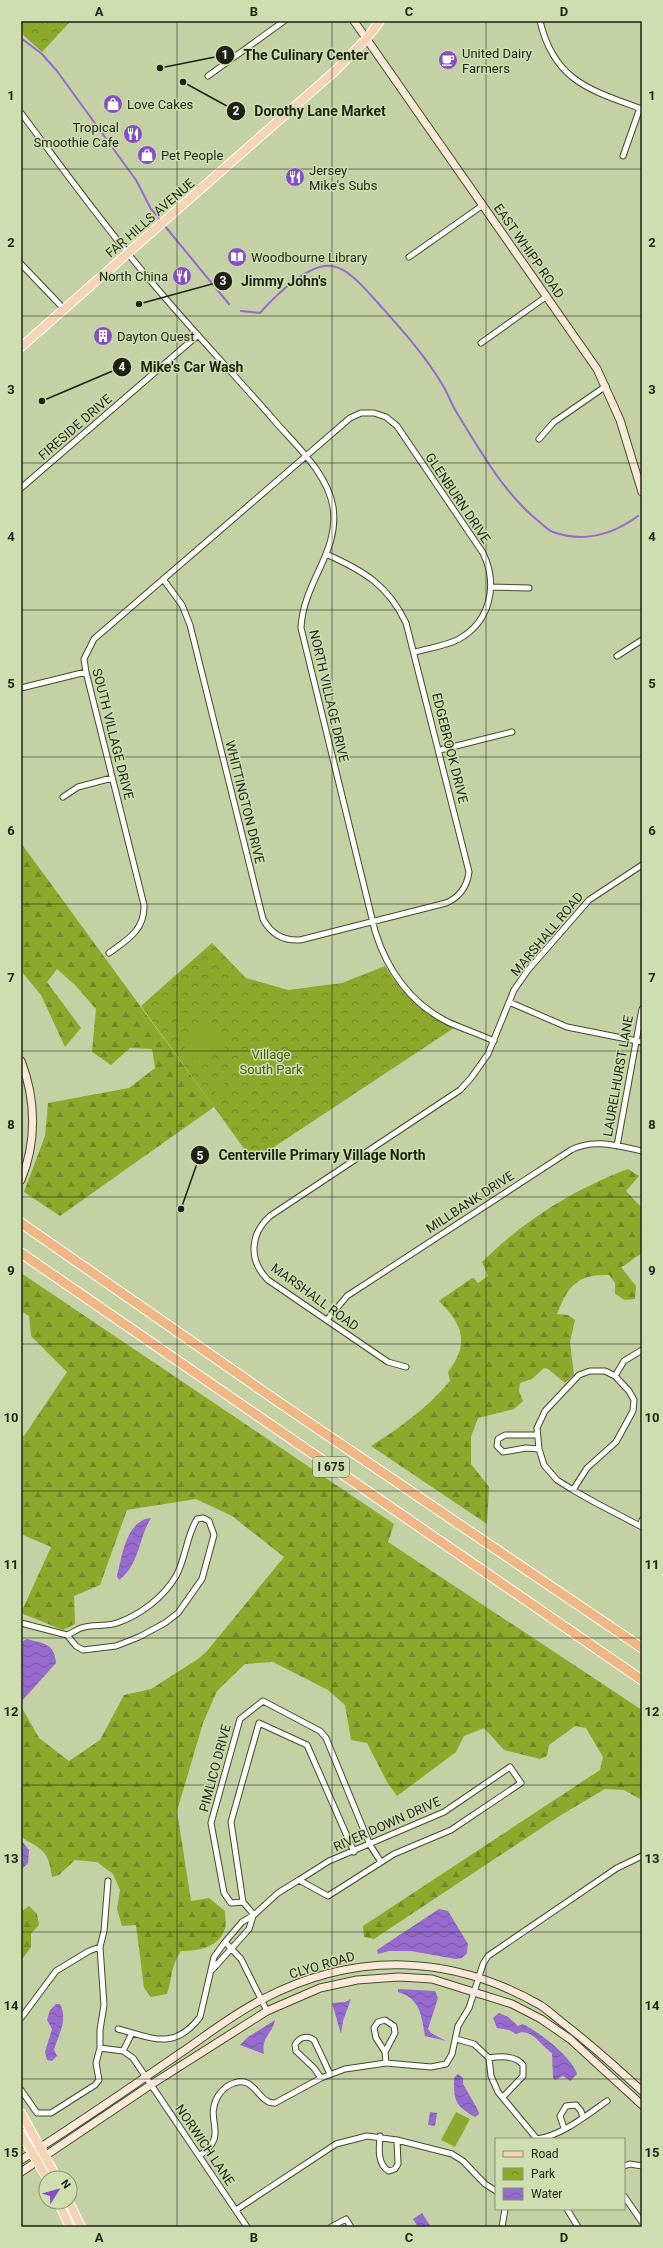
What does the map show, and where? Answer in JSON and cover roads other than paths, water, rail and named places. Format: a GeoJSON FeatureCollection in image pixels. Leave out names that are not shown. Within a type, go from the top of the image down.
{"type":"FeatureCollection","features":[{"type":"Feature","properties":{"kind":"highway","name":"I 675"},"geometry":{"type":"LineString","coordinates":[[21,1223],[280,1403],[642,1648]]}},
{"type":"Feature","properties":{"kind":"highway","name":"I 675"},"geometry":{"type":"LineString","coordinates":[[21,1253],[642,1680]]}},
{"type":"Feature","properties":{"kind":"main road","name":"FAR HILLS AVENUE"},"geometry":{"type":"LineString","coordinates":[[21,347],[167,220],[333,72],[367,38],[380,21]]}},
{"type":"Feature","properties":{"kind":"main road"},"geometry":{"type":"LineString","coordinates":[[21,2113],[53,2170]]}},
{"type":"Feature","properties":{"kind":"main road"},"geometry":{"type":"LineString","coordinates":[[21,2134],[42,2170]]}},
{"type":"Feature","properties":{"kind":"main road"},"geometry":{"type":"LineString","coordinates":[[62,2210],[70,2227]]}},
{"type":"Feature","properties":{"kind":"main road"},"geometry":{"type":"LineString","coordinates":[[73,2210],[81,2227]]}},
{"type":"Feature","properties":{"kind":"street"},"geometry":{"type":"LineString","coordinates":[[208,76],[284,21]]}},
{"type":"Feature","properties":{"kind":"street","name":"EAST WHIPP ROAD"},"geometry":{"type":"LineString","coordinates":[[354,21],[590,358],[606,386],[620,420],[642,492]]}},
{"type":"Feature","properties":{"kind":"street"},"geometry":{"type":"LineString","coordinates":[[540,21],[549,50],[566,73],[592,91],[641,108],[623,156]]}},
{"type":"Feature","properties":{"kind":"street","name":"NORTH VILLAGE DRIVE"},"geometry":{"type":"LineString","coordinates":[[21,114],[110,233],[304,456],[323,480],[332,503],[333,532],[326,554],[304,605],[302,634],[373,922],[387,962],[395,976],[416,1000],[448,1022],[494,1041]]}},
{"type":"Feature","properties":{"kind":"street"},"geometry":{"type":"LineString","coordinates":[[409,257],[483,205]]}},
{"type":"Feature","properties":{"kind":"street"},"geometry":{"type":"LineString","coordinates":[[21,264],[64,309]]}},
{"type":"Feature","properties":{"kind":"street"},"geometry":{"type":"LineString","coordinates":[[481,343],[546,296]]}},
{"type":"Feature","properties":{"kind":"street","name":"FIRESIDE DRIVE"},"geometry":{"type":"LineString","coordinates":[[21,488],[198,335]]}},
{"type":"Feature","properties":{"kind":"street"},"geometry":{"type":"LineString","coordinates":[[539,439],[554,422],[606,386]]}},
{"type":"Feature","properties":{"kind":"street","name":"GLENBURN DRIVE"},"geometry":{"type":"LineString","coordinates":[[304,456],[355,415],[374,412],[391,420],[483,553],[489,569],[491,587],[487,609],[471,630],[451,643],[415,652]]}},
{"type":"Feature","properties":{"kind":"street","name":"SOUTH VILLAGE DRIVE"},"geometry":{"type":"LineString","coordinates":[[109,953],[134,934],[141,924],[144,912],[84,659],[94,639],[304,456]]}},
{"type":"Feature","properties":{"kind":"street","name":"EDGEBROOK DRIVE"},"geometry":{"type":"LineString","coordinates":[[326,554],[367,575],[387,592],[404,618],[415,652],[468,866],[465,886],[457,897],[446,903],[373,922]]}},
{"type":"Feature","properties":{"kind":"street","name":"WHITTINGTON DRIVE"},"geometry":{"type":"LineString","coordinates":[[163,580],[182,606],[190,625],[261,914],[266,924],[274,934],[292,940],[373,922]]}},
{"type":"Feature","properties":{"kind":"street"},"geometry":{"type":"LineString","coordinates":[[491,587],[529,588]]}},
{"type":"Feature","properties":{"kind":"street"},"geometry":{"type":"LineString","coordinates":[[617,656],[642,640]]}},
{"type":"Feature","properties":{"kind":"street"},"geometry":{"type":"LineString","coordinates":[[21,688],[86,672]]}},
{"type":"Feature","properties":{"kind":"street"},"geometry":{"type":"LineString","coordinates":[[440,750],[512,732]]}},
{"type":"Feature","properties":{"kind":"street"},"geometry":{"type":"LineString","coordinates":[[63,796],[78,786],[112,778]]}},
{"type":"Feature","properties":{"kind":"street","name":"MARSHALL ROAD"},"geometry":{"type":"LineString","coordinates":[[406,1367],[388,1362],[268,1280],[259,1270],[253,1251],[255,1237],[259,1227],[270,1216],[447,1100],[471,1078],[488,1054],[509,1002],[528,970],[581,908],[599,891],[642,865]]}},
{"type":"Feature","properties":{"kind":"street"},"geometry":{"type":"LineString","coordinates":[[509,1002],[567,1027],[642,1042]]}},
{"type":"Feature","properties":{"kind":"street","name":"LAURELHURST LANE"},"geometry":{"type":"LineString","coordinates":[[617,1146],[642,1009]]}},
{"type":"Feature","properties":{"kind":"street"},"geometry":{"type":"LineString","coordinates":[[21,1061],[29,1086],[33,1118],[31,1146],[21,1180]]}},
{"type":"Feature","properties":{"kind":"street","name":"MILLBANK DRIVE"},"geometry":{"type":"LineString","coordinates":[[327,1320],[347,1296],[571,1150],[592,1143],[642,1151]]}},
{"type":"Feature","properties":{"kind":"street"},"geometry":{"type":"LineString","coordinates":[[615,1376],[624,1361],[642,1350]]}},
{"type":"Feature","properties":{"kind":"street"},"geometry":{"type":"LineString","coordinates":[[573,1490],[587,1468],[616,1442],[634,1411],[632,1395],[615,1376],[598,1370],[579,1375],[542,1414],[537,1435],[539,1449],[544,1465],[550,1473],[573,1490],[641,1527],[642,1520]]}},
{"type":"Feature","properties":{"kind":"street"},"geometry":{"type":"LineString","coordinates":[[537,1435],[504,1435],[498,1439],[497,1446],[503,1452],[526,1448],[539,1449]]}},
{"type":"Feature","properties":{"kind":"street"},"geometry":{"type":"LineString","coordinates":[[21,1623],[67,1636],[76,1646],[83,1650],[116,1646],[139,1637],[165,1623],[178,1613],[202,1579],[214,1536],[209,1521],[203,1518],[197,1519],[190,1529],[184,1558],[176,1576],[165,1591],[154,1602],[136,1614],[116,1623],[81,1628],[67,1636]]}},
{"type":"Feature","properties":{"kind":"street","name":"PIMLICO DRIVE"},"geometry":{"type":"LineString","coordinates":[[243,1902],[231,1903],[224,1893],[211,1823],[240,1719],[263,1701],[320,1731],[326,1738],[370,1845],[381,1862]]}},
{"type":"Feature","properties":{"kind":"street"},"geometry":{"type":"LineString","coordinates":[[254,1915],[243,1902],[231,1822],[259,1723],[307,1745],[354,1852]]}},
{"type":"Feature","properties":{"kind":"street","name":"RIVER DOWN DRIVE"},"geometry":{"type":"LineString","coordinates":[[118,2029],[161,2041],[168,2040],[194,2024],[200,2017],[214,1957],[224,1942],[242,1922],[254,1915],[278,1893],[328,1861],[354,1852],[444,1812],[510,1767],[521,1783],[452,1830],[394,1854],[328,1896],[299,1880]]}},
{"type":"Feature","properties":{"kind":"street"},"geometry":{"type":"LineString","coordinates":[[199,2156],[209,2149],[214,2141],[214,2109],[218,2097],[226,2087],[236,2082],[246,2082],[256,2089],[266,2101],[275,2103],[320,2078],[363,2065],[386,2063],[442,2066],[452,2054],[458,2026],[469,2008],[478,1977],[485,1960],[493,1952],[617,1868],[642,1856]]}},
{"type":"Feature","properties":{"kind":"street"},"geometry":{"type":"LineString","coordinates":[[21,2090],[37,2113],[42,2115],[51,2113],[95,2085],[99,2080],[96,2063],[100,2048],[100,2030],[104,2004],[100,1947],[104,1931],[108,1881]]}},
{"type":"Feature","properties":{"kind":"street","name":"RIVER DOWN DRIVE"},"geometry":{"type":"LineString","coordinates":[[212,1970],[249,1929],[254,1915]]}},
{"type":"Feature","properties":{"kind":"street"},"geometry":{"type":"LineString","coordinates":[[224,1942],[241,1959],[267,2011]]}},
{"type":"Feature","properties":{"kind":"street"},"geometry":{"type":"LineString","coordinates":[[21,2018],[56,1971],[90,1951],[100,1947]]}},
{"type":"Feature","properties":{"kind":"street","name":"CLYO ROAD"},"geometry":{"type":"LineString","coordinates":[[21,2160],[208,2033],[262,1999],[300,1982],[364,1965],[394,1964],[439,1968],[478,1977],[542,2006],[588,2042],[642,2091]]}},
{"type":"Feature","properties":{"kind":"street","name":"CLYO ROAD"},"geometry":{"type":"LineString","coordinates":[[21,2172],[152,2084],[267,2011],[320,1988],[358,1980],[399,1977],[432,1979],[512,2004],[541,2019],[570,2039],[642,2105]]}},
{"type":"Feature","properties":{"kind":"street"},"geometry":{"type":"LineString","coordinates":[[385,2052],[395,2033],[394,2026],[385,2020],[378,2022],[374,2028],[376,2038],[385,2052],[386,2063]]}},
{"type":"Feature","properties":{"kind":"street"},"geometry":{"type":"LineString","coordinates":[[100,2048],[123,2051],[132,2033]]}},
{"type":"Feature","properties":{"kind":"street"},"geometry":{"type":"LineString","coordinates":[[320,2078],[314,2068],[296,2051],[295,2045],[301,2038],[308,2037],[316,2042],[330,2074]]}},
{"type":"Feature","properties":{"kind":"street"},"geometry":{"type":"LineString","coordinates":[[456,2039],[474,2044],[489,2058],[493,2083],[502,2097],[536,2138]]}},
{"type":"Feature","properties":{"kind":"street","name":"NORWICH LANE"},"geometry":{"type":"LineString","coordinates":[[123,2051],[133,2058],[152,2084],[247,2227]]}},
{"type":"Feature","properties":{"kind":"street"},"geometry":{"type":"LineString","coordinates":[[489,2058],[514,2058],[523,2066],[522,2076],[502,2097]]}},
{"type":"Feature","properties":{"kind":"street"},"geometry":{"type":"LineString","coordinates":[[540,2138],[551,2135],[583,2118],[607,2101]]}},
{"type":"Feature","properties":{"kind":"street"},"geometry":{"type":"LineString","coordinates":[[564,2128],[560,2116],[566,2106],[576,2105],[581,2111],[583,2118]]}},
{"type":"Feature","properties":{"kind":"street"},"geometry":{"type":"LineString","coordinates":[[380,2136],[382,2162],[384,2168],[389,2171],[396,2169],[398,2164],[397,2140]]}},
{"type":"Feature","properties":{"kind":"street"},"geometry":{"type":"LineString","coordinates":[[236,2210],[336,2144],[357,2137],[380,2136],[458,2157],[485,2184],[495,2190]]}},
{"type":"Feature","properties":{"kind":"street"},"geometry":{"type":"LineString","coordinates":[[625,2166],[630,2164],[642,2166]]}},
{"type":"Feature","properties":{"kind":"street"},"geometry":{"type":"LineString","coordinates":[[625,2197],[642,2222]]}},
{"type":"Feature","properties":{"kind":"street"},"geometry":{"type":"LineString","coordinates":[[502,2227],[505,2210]]}},
{"type":"Feature","properties":{"kind":"street"},"geometry":{"type":"LineString","coordinates":[[568,2210],[578,2227]]}},
{"type":"Feature","properties":{"kind":"street"},"geometry":{"type":"LineString","coordinates":[[331,2227],[346,2219],[351,2227]]}},
{"type":"Feature","properties":{"kind":"water"},"geometry":{"type":"Polygon","coordinates":[[[151,1518],[131,1567],[119,1580],[117,1576],[126,1541],[136,1525],[143,1520],[151,1518]]]}},
{"type":"Feature","properties":{"kind":"water"},"geometry":{"type":"Polygon","coordinates":[[[27,1639],[48,1645],[55,1656],[56,1663],[21,1702],[21,1642],[27,1639]]]}},
{"type":"Feature","properties":{"kind":"water"},"geometry":{"type":"Polygon","coordinates":[[[21,1840],[29,1850],[28,1863],[21,1870],[21,1840]]]}},
{"type":"Feature","properties":{"kind":"water"},"geometry":{"type":"Polygon","coordinates":[[[439,1909],[448,1911],[468,1944],[467,1953],[462,1958],[456,1959],[411,1951],[389,1951],[378,1954],[377,1950],[439,1909]]]}},
{"type":"Feature","properties":{"kind":"water"},"geometry":{"type":"Polygon","coordinates":[[[398,1989],[435,1991],[438,1998],[428,2029],[431,2033],[446,2041],[425,2036],[421,2015],[416,2003],[406,1995],[398,1992],[398,1989]]]}},
{"type":"Feature","properties":{"kind":"water"},"geometry":{"type":"Polygon","coordinates":[[[351,1999],[343,2021],[341,2034],[332,2003],[345,2002],[351,1999]]]}},
{"type":"Feature","properties":{"kind":"water"},"geometry":{"type":"Polygon","coordinates":[[[56,2004],[60,2004],[63,2021],[54,2050],[57,2056],[52,2061],[47,2060],[45,2052],[52,2029],[47,2020],[50,2010],[56,2004]]]}},
{"type":"Feature","properties":{"kind":"water"},"geometry":{"type":"Polygon","coordinates":[[[499,2013],[508,2017],[518,2026],[523,2024],[546,2039],[569,2060],[577,2074],[570,2081],[563,2076],[555,2080],[553,2078],[552,2053],[531,2035],[521,2032],[516,2034],[509,2030],[497,2028],[493,2018],[499,2013]]]}},
{"type":"Feature","properties":{"kind":"water"},"geometry":{"type":"Polygon","coordinates":[[[275,2020],[272,2029],[265,2039],[263,2048],[264,2054],[240,2045],[248,2037],[275,2020]]]}},
{"type":"Feature","properties":{"kind":"water"},"geometry":{"type":"Polygon","coordinates":[[[458,2074],[463,2078],[463,2084],[478,2110],[479,2114],[475,2117],[459,2105],[455,2097],[454,2078],[458,2074]]]}},
{"type":"Feature","properties":{"kind":"water"},"geometry":{"type":"Polygon","coordinates":[[[430,2112],[437,2113],[435,2126],[428,2125],[430,2112]]]}},
{"type":"Feature","properties":{"kind":"water"},"geometry":{"type":"Polygon","coordinates":[[[422,2213],[431,2227],[418,2227],[413,2219],[422,2213]]]}},
{"type":"Feature","properties":{"kind":"waterway"},"geometry":{"type":"LineString","coordinates":[[21,38],[42,54],[57,71],[136,180],[151,209],[162,221]]}},
{"type":"Feature","properties":{"kind":"waterway"},"geometry":{"type":"LineString","coordinates":[[164,225],[229,304]]}},
{"type":"Feature","properties":{"kind":"waterway"},"geometry":{"type":"LineString","coordinates":[[241,311],[260,313],[283,290],[313,269],[323,266],[332,266],[345,271],[368,292],[420,352],[442,384],[455,410],[493,470],[513,497],[544,526],[551,531],[564,535],[587,537],[618,528],[638,516]]}},
{"type":"Feature","properties":{"kind":"place","name":"United Dairy Farmers"},"geometry":{"type":"Point","coordinates":[448,60]}},
{"type":"Feature","properties":{"kind":"place","name":"The Culinary Center"},"geometry":{"type":"Point","coordinates":[160,68]}},
{"type":"Feature","properties":{"kind":"place","name":"Dorothy Lane Market"},"geometry":{"type":"Point","coordinates":[183,82]}},
{"type":"Feature","properties":{"kind":"place","name":"Love Cakes"},"geometry":{"type":"Point","coordinates":[113,104]}},
{"type":"Feature","properties":{"kind":"place","name":"Tropical Smoothie Cafe"},"geometry":{"type":"Point","coordinates":[133,134]}},
{"type":"Feature","properties":{"kind":"place","name":"Pet People"},"geometry":{"type":"Point","coordinates":[147,155]}},
{"type":"Feature","properties":{"kind":"place","name":"Jersey Mike's Subs"},"geometry":{"type":"Point","coordinates":[295,177]}},
{"type":"Feature","properties":{"kind":"place","name":"Woodbourne Library"},"geometry":{"type":"Point","coordinates":[237,257]}},
{"type":"Feature","properties":{"kind":"place","name":"North China"},"geometry":{"type":"Point","coordinates":[182,276]}},
{"type":"Feature","properties":{"kind":"place","name":"Jimmy John's"},"geometry":{"type":"Point","coordinates":[139,304]}},
{"type":"Feature","properties":{"kind":"place","name":"Dayton Quest"},"geometry":{"type":"Point","coordinates":[103,336]}},
{"type":"Feature","properties":{"kind":"place","name":"Mike's Car Wash"},"geometry":{"type":"Point","coordinates":[42,401]}},
{"type":"Feature","properties":{"kind":"place","name":"Centerville Primary Village North"},"geometry":{"type":"Point","coordinates":[181,1209]}},
{"type":"Feature","properties":{"kind":"park label","name":"Village South Park"},"geometry":{"type":"Point","coordinates":[271,1062]}}]}
